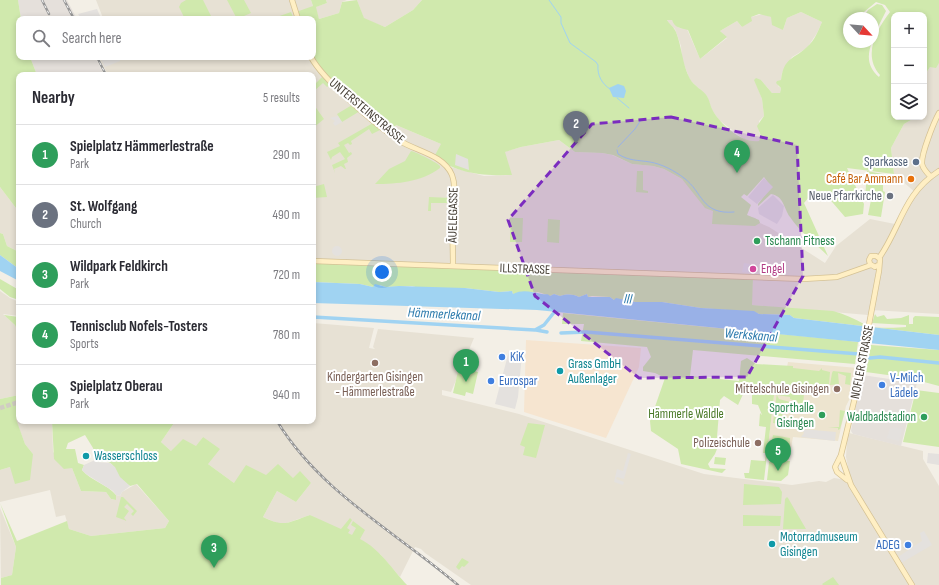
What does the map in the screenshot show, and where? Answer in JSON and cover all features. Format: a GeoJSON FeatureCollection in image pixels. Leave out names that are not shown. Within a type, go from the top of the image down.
{"type":"FeatureCollection","features":[{"type":"Feature","properties":{"kind":"main road"},"geometry":{"type":"LineString","coordinates":[[292,0],[297,16]]}},
{"type":"Feature","properties":{"kind":"main road","name":"UNTERSTEINSTRASSE"},"geometry":{"type":"LineString","coordinates":[[314,60],[334,85],[387,131],[404,144],[434,158],[447,166]]}},
{"type":"Feature","properties":{"kind":"main road"},"geometry":{"type":"LineString","coordinates":[[930,177],[923,168],[922,160],[933,124],[939,113]]}},
{"type":"Feature","properties":{"kind":"main road","name":"ÄUELEGASSE"},"geometry":{"type":"LineString","coordinates":[[447,166],[452,176],[454,186],[453,266]]}},
{"type":"Feature","properties":{"kind":"main road"},"geometry":{"type":"LineString","coordinates":[[873,265],[880,261],[878,257],[885,247],[907,204],[930,177],[939,171]]}},
{"type":"Feature","properties":{"kind":"main road","name":"ILLSTRASSE"},"geometry":{"type":"LineString","coordinates":[[316,261],[821,279],[840,276],[873,265],[871,256],[878,257]]}},
{"type":"Feature","properties":{"kind":"main road","name":"NOFLER STRASSE"},"geometry":{"type":"LineString","coordinates":[[840,464],[862,366],[878,275],[873,265]]}},
{"type":"Feature","properties":{"kind":"main road"},"geometry":{"type":"LineString","coordinates":[[840,464],[835,469],[842,472]]}},
{"type":"Feature","properties":{"kind":"main road"},"geometry":{"type":"LineString","coordinates":[[840,464],[842,472],[912,585]]}},
{"type":"Feature","properties":{"kind":"highlighted area"},"geometry":{"type":"Polygon","coordinates":[[[671,117],[797,145],[803,276],[747,377],[639,378],[535,296],[508,220],[592,124],[671,117]]]}},
{"type":"Feature","properties":{"kind":"shaded area"},"geometry":{"type":"Polygon","coordinates":[[[18,0],[67,0],[75,16],[21,16],[18,0]]]}},
{"type":"Feature","properties":{"kind":"shaded area"},"geometry":{"type":"Polygon","coordinates":[[[96,0],[311,0],[313,6],[301,16],[102,16],[96,0]]]}},
{"type":"Feature","properties":{"kind":"shaded area"},"geometry":{"type":"Polygon","coordinates":[[[326,0],[347,0],[342,2],[339,13],[319,19],[315,7],[327,3],[326,0]]]}},
{"type":"Feature","properties":{"kind":"shaded area"},"geometry":{"type":"Polygon","coordinates":[[[357,0],[422,0],[413,10],[385,27],[364,19],[357,0]]]}},
{"type":"Feature","properties":{"kind":"shaded area"},"geometry":{"type":"Polygon","coordinates":[[[97,9],[100,16],[79,16],[78,14],[97,9]]]}},
{"type":"Feature","properties":{"kind":"shaded area"},"geometry":{"type":"Polygon","coordinates":[[[801,12],[822,22],[807,48],[792,57],[782,73],[778,86],[781,88],[780,93],[772,93],[761,80],[756,83],[762,99],[764,116],[759,121],[759,132],[761,136],[759,142],[744,139],[719,120],[712,110],[707,96],[690,80],[682,59],[681,46],[675,29],[667,20],[672,20],[679,28],[687,29],[700,59],[727,38],[720,31],[737,21],[742,27],[751,17],[763,14],[771,17],[783,30],[787,18],[801,12]]]}},
{"type":"Feature","properties":{"kind":"shaded area"},"geometry":{"type":"Polygon","coordinates":[[[31,60],[96,60],[102,72],[36,72],[31,60]]]}},
{"type":"Feature","properties":{"kind":"shaded area"},"geometry":{"type":"Polygon","coordinates":[[[100,60],[314,60],[391,134],[396,125],[441,144],[447,166],[484,176],[511,175],[504,152],[521,147],[559,140],[575,152],[602,153],[612,155],[632,164],[653,166],[664,169],[741,214],[755,218],[760,223],[769,227],[825,263],[836,246],[870,219],[895,224],[916,193],[894,174],[891,148],[904,124],[911,120],[927,120],[927,72],[930,67],[939,63],[939,314],[871,310],[868,315],[751,305],[753,278],[316,261],[316,72],[106,72],[100,60]]]}},
{"type":"Feature","properties":{"kind":"shaded area"},"geometry":{"type":"Polygon","coordinates":[[[102,60],[120,60],[120,61],[105,67],[102,60]]]}},
{"type":"Feature","properties":{"kind":"shaded area"},"geometry":{"type":"Polygon","coordinates":[[[338,116],[342,122],[335,126],[333,123],[335,121],[330,118],[338,116]]]}},
{"type":"Feature","properties":{"kind":"shaded area"},"geometry":{"type":"Polygon","coordinates":[[[456,154],[468,159],[469,170],[455,165],[456,154]]]}},
{"type":"Feature","properties":{"kind":"shaded area"},"geometry":{"type":"Polygon","coordinates":[[[764,178],[773,187],[757,204],[748,197],[764,178]]]}},
{"type":"Feature","properties":{"kind":"shaded area"},"geometry":{"type":"Polygon","coordinates":[[[0,187],[16,208],[16,250],[7,246],[3,234],[0,233],[0,187]]]}},
{"type":"Feature","properties":{"kind":"shaded area"},"geometry":{"type":"Polygon","coordinates":[[[773,195],[784,206],[782,216],[777,224],[759,214],[758,208],[773,195]]]}},
{"type":"Feature","properties":{"kind":"shaded area"},"geometry":{"type":"Polygon","coordinates":[[[335,246],[339,246],[341,247],[341,255],[335,256],[332,253],[332,249],[335,246]]]}},
{"type":"Feature","properties":{"kind":"shaded area"},"geometry":{"type":"Polygon","coordinates":[[[744,263],[750,264],[749,273],[742,272],[744,263]]]}},
{"type":"Feature","properties":{"kind":"shaded area"},"geometry":{"type":"Polygon","coordinates":[[[0,291],[16,301],[16,316],[3,314],[16,328],[16,396],[0,399],[0,291]]]}},
{"type":"Feature","properties":{"kind":"shaded area"},"geometry":{"type":"Polygon","coordinates":[[[316,323],[374,328],[369,348],[375,349],[373,347],[378,329],[474,338],[451,392],[442,390],[442,395],[519,414],[704,474],[792,485],[819,481],[826,482],[834,478],[841,479],[849,472],[846,457],[847,440],[844,438],[845,432],[923,451],[923,459],[939,486],[939,585],[471,585],[421,549],[415,547],[400,577],[380,554],[310,515],[284,524],[277,523],[263,517],[277,491],[296,502],[311,483],[293,478],[266,475],[234,483],[208,464],[203,437],[196,447],[171,451],[161,442],[173,424],[316,424],[316,323]]]}},
{"type":"Feature","properties":{"kind":"shaded area"},"geometry":{"type":"Polygon","coordinates":[[[526,340],[641,348],[639,367],[606,438],[524,412],[526,340]]]}},
{"type":"Feature","properties":{"kind":"shaded area"},"geometry":{"type":"Polygon","coordinates":[[[509,351],[522,354],[518,397],[515,409],[495,404],[509,351]]]}},
{"type":"Feature","properties":{"kind":"shaded area"},"geometry":{"type":"Polygon","coordinates":[[[788,362],[858,368],[852,394],[846,406],[838,441],[793,437],[791,448],[768,446],[775,387],[787,367],[788,362]]]}},
{"type":"Feature","properties":{"kind":"shaded area"},"geometry":{"type":"Polygon","coordinates":[[[862,375],[917,383],[901,446],[853,434],[851,431],[862,375]]]}},
{"type":"Feature","properties":{"kind":"shaded area"},"geometry":{"type":"Polygon","coordinates":[[[17,424],[52,424],[53,452],[72,468],[81,491],[106,492],[111,499],[116,500],[116,495],[120,496],[122,492],[136,484],[169,521],[165,528],[91,536],[69,529],[65,515],[56,517],[50,490],[0,502],[0,470],[10,467],[33,454],[25,444],[17,424]]]}},
{"type":"Feature","properties":{"kind":"shaded area"},"geometry":{"type":"Polygon","coordinates":[[[893,427],[902,429],[899,441],[887,438],[890,428],[893,429],[893,427]]]}},
{"type":"Feature","properties":{"kind":"shaded area"},"geometry":{"type":"Polygon","coordinates":[[[802,429],[836,432],[835,441],[801,437],[804,433],[802,429]]]}},
{"type":"Feature","properties":{"kind":"shaded area"},"geometry":{"type":"Polygon","coordinates":[[[628,453],[631,454],[624,479],[617,477],[616,479],[624,482],[623,485],[614,482],[617,469],[623,471],[628,453]]]}},
{"type":"Feature","properties":{"kind":"shaded area"},"geometry":{"type":"Polygon","coordinates":[[[928,453],[939,454],[939,465],[927,463],[928,453]]]}},
{"type":"Feature","properties":{"kind":"shaded area"},"geometry":{"type":"Polygon","coordinates":[[[95,460],[96,462],[110,463],[115,467],[120,477],[130,486],[122,492],[120,496],[116,495],[113,491],[82,470],[84,465],[95,460]]]}},
{"type":"Feature","properties":{"kind":"shaded area"},"geometry":{"type":"Polygon","coordinates":[[[0,508],[16,547],[12,575],[1,578],[1,585],[0,508]]]}},
{"type":"Feature","properties":{"kind":"shaded area"},"geometry":{"type":"Polygon","coordinates":[[[924,531],[932,545],[901,563],[898,557],[922,541],[920,533],[924,531]]]}},
{"type":"Feature","properties":{"kind":"green space"},"geometry":{"type":"Polygon","coordinates":[[[0,0],[18,0],[21,16],[16,16],[16,60],[31,60],[36,72],[16,72],[16,208],[0,187],[0,0]]]}},
{"type":"Feature","properties":{"kind":"green space"},"geometry":{"type":"Polygon","coordinates":[[[186,0],[203,0],[211,16],[184,16],[179,7],[181,3],[186,0]]]}},
{"type":"Feature","properties":{"kind":"green space"},"geometry":{"type":"Polygon","coordinates":[[[227,0],[244,0],[251,13],[244,16],[235,16],[227,0]]]}},
{"type":"Feature","properties":{"kind":"green space"},"geometry":{"type":"Polygon","coordinates":[[[311,0],[326,0],[327,3],[316,7],[319,19],[339,13],[342,2],[357,0],[364,18],[385,27],[413,10],[422,0],[939,0],[939,63],[936,68],[930,67],[927,72],[927,12],[891,12],[891,120],[911,120],[904,124],[891,148],[894,174],[847,168],[864,204],[863,214],[845,217],[827,196],[814,191],[804,203],[828,256],[803,233],[788,214],[779,197],[771,194],[758,206],[771,187],[764,177],[747,196],[744,194],[741,197],[751,205],[747,215],[759,220],[760,223],[755,226],[712,224],[713,211],[705,208],[682,179],[664,169],[653,166],[632,164],[613,155],[575,152],[559,140],[521,147],[505,152],[512,175],[472,173],[443,163],[434,157],[441,144],[396,125],[390,134],[322,72],[315,60],[316,16],[297,16],[296,12],[313,6],[311,0]],[[801,12],[787,18],[783,30],[772,25],[771,17],[759,14],[751,17],[752,21],[742,27],[737,21],[720,31],[727,37],[700,59],[688,30],[676,26],[672,20],[667,20],[676,32],[685,67],[690,79],[707,96],[716,116],[733,132],[753,141],[759,141],[761,136],[757,126],[764,116],[762,99],[754,80],[756,78],[761,80],[772,93],[780,93],[781,88],[776,83],[777,81],[781,80],[784,67],[790,60],[810,44],[822,22],[801,12]]]}},
{"type":"Feature","properties":{"kind":"green space"},"geometry":{"type":"Polygon","coordinates":[[[877,4],[882,5],[886,11],[879,25],[879,12],[867,12],[877,4]]]}},
{"type":"Feature","properties":{"kind":"green space"},"geometry":{"type":"Polygon","coordinates":[[[291,12],[293,16],[280,16],[291,12]]]}},
{"type":"Feature","properties":{"kind":"green space"},"geometry":{"type":"Polygon","coordinates":[[[322,77],[330,85],[327,87],[323,83],[316,89],[316,83],[322,77]]]}},
{"type":"Feature","properties":{"kind":"green space"},"geometry":{"type":"Polygon","coordinates":[[[352,105],[360,111],[342,122],[337,114],[352,105]]]}},
{"type":"Feature","properties":{"kind":"green space"},"geometry":{"type":"Polygon","coordinates":[[[316,108],[324,119],[316,126],[316,108]]]}},
{"type":"Feature","properties":{"kind":"green space"},"geometry":{"type":"Polygon","coordinates":[[[373,123],[383,131],[380,130],[372,134],[369,129],[351,141],[352,144],[350,145],[348,143],[344,145],[349,153],[351,152],[352,154],[347,158],[348,162],[344,164],[346,169],[341,166],[334,169],[335,173],[332,165],[345,159],[340,152],[332,157],[331,160],[327,152],[340,146],[338,143],[373,123]]]}},
{"type":"Feature","properties":{"kind":"green space"},"geometry":{"type":"Polygon","coordinates":[[[411,151],[422,155],[440,166],[440,168],[433,173],[409,181],[375,184],[389,169],[405,161],[411,151]]]}},
{"type":"Feature","properties":{"kind":"green space"},"geometry":{"type":"Polygon","coordinates":[[[637,171],[643,171],[643,190],[648,191],[648,193],[636,192],[637,171]]]}},
{"type":"Feature","properties":{"kind":"green space"},"geometry":{"type":"Polygon","coordinates":[[[867,171],[888,175],[894,179],[883,180],[883,191],[885,192],[881,217],[868,215],[871,200],[865,199],[867,171]]]}},
{"type":"Feature","properties":{"kind":"green space"},"geometry":{"type":"Polygon","coordinates":[[[324,184],[327,197],[316,198],[316,186],[324,184]]]}},
{"type":"Feature","properties":{"kind":"green space"},"geometry":{"type":"Polygon","coordinates":[[[429,197],[451,198],[450,210],[448,210],[448,203],[431,203],[431,211],[428,211],[429,197]]]}},
{"type":"Feature","properties":{"kind":"green space"},"geometry":{"type":"Polygon","coordinates":[[[510,218],[523,218],[522,242],[510,242],[510,218]]]}},
{"type":"Feature","properties":{"kind":"green space"},"geometry":{"type":"Polygon","coordinates":[[[548,219],[560,220],[559,243],[547,242],[548,219]]]}},
{"type":"Feature","properties":{"kind":"green space"},"geometry":{"type":"Polygon","coordinates":[[[0,233],[3,234],[7,246],[16,250],[16,267],[0,255],[0,233]]]}},
{"type":"Feature","properties":{"kind":"green space"},"geometry":{"type":"Polygon","coordinates":[[[316,261],[753,278],[752,305],[833,311],[868,326],[890,328],[906,327],[906,325],[872,323],[875,314],[877,317],[884,315],[887,319],[901,318],[909,315],[909,324],[913,324],[913,318],[915,316],[939,317],[939,335],[794,318],[790,315],[759,314],[754,312],[701,308],[662,302],[614,300],[610,297],[588,297],[587,294],[579,297],[572,295],[560,296],[554,294],[550,296],[538,292],[513,294],[512,291],[499,292],[465,288],[419,288],[412,286],[386,287],[380,285],[373,287],[360,284],[316,282],[316,261]]]}},
{"type":"Feature","properties":{"kind":"green space"},"geometry":{"type":"Polygon","coordinates":[[[0,279],[16,288],[16,299],[10,297],[0,289],[0,279]]]}},
{"type":"Feature","properties":{"kind":"green space","name":"Hämmerle Wäldle"},"geometry":{"type":"Polygon","coordinates":[[[563,313],[858,342],[855,364],[693,350],[690,376],[739,381],[741,361],[747,358],[756,364],[793,366],[793,368],[819,371],[822,368],[822,370],[830,372],[829,385],[820,384],[819,392],[785,389],[786,385],[783,388],[775,387],[764,480],[745,478],[744,473],[749,473],[751,460],[765,461],[766,453],[763,453],[766,427],[759,426],[760,413],[762,415],[758,405],[752,404],[752,393],[745,390],[738,405],[724,396],[720,400],[717,437],[719,444],[715,454],[708,464],[710,468],[726,469],[722,473],[681,464],[678,449],[651,431],[650,421],[665,378],[655,373],[643,371],[643,367],[651,357],[647,347],[581,341],[584,324],[562,324],[563,313]]]}},
{"type":"Feature","properties":{"kind":"green space"},"geometry":{"type":"Polygon","coordinates":[[[4,315],[16,317],[16,328],[4,315]]]}},
{"type":"Feature","properties":{"kind":"green space"},"geometry":{"type":"Polygon","coordinates":[[[871,345],[939,350],[939,386],[909,378],[866,372],[871,345]]]}},
{"type":"Feature","properties":{"kind":"green space"},"geometry":{"type":"Polygon","coordinates":[[[459,367],[478,372],[473,394],[466,392],[465,396],[453,393],[459,367]]]}},
{"type":"Feature","properties":{"kind":"green space"},"geometry":{"type":"Polygon","coordinates":[[[833,371],[851,373],[850,385],[845,384],[846,376],[838,373],[839,384],[830,385],[833,371]]]}},
{"type":"Feature","properties":{"kind":"green space","name":"Waldbadstadion"},"geometry":{"type":"Polygon","coordinates":[[[916,390],[939,393],[939,447],[903,442],[916,390]]]}},
{"type":"Feature","properties":{"kind":"green space"},"geometry":{"type":"Polygon","coordinates":[[[786,391],[804,393],[803,407],[798,406],[798,402],[790,399],[790,397],[777,395],[779,399],[790,402],[784,403],[781,411],[783,411],[782,417],[784,418],[784,422],[788,422],[787,425],[773,423],[777,392],[786,391]]]}},
{"type":"Feature","properties":{"kind":"green space"},"geometry":{"type":"Polygon","coordinates":[[[16,396],[16,424],[18,424],[25,444],[33,454],[30,480],[15,484],[10,467],[0,470],[0,399],[16,396]]]}},
{"type":"Feature","properties":{"kind":"green space"},"geometry":{"type":"Polygon","coordinates":[[[840,410],[845,411],[840,429],[838,430],[838,428],[828,427],[839,427],[840,410]]]}},
{"type":"Feature","properties":{"kind":"green space"},"geometry":{"type":"Polygon","coordinates":[[[528,423],[545,425],[536,458],[523,455],[525,447],[520,445],[528,423]]]}},
{"type":"Feature","properties":{"kind":"green space"},"geometry":{"type":"Polygon","coordinates":[[[52,424],[173,424],[161,442],[171,451],[183,439],[196,446],[203,437],[220,449],[208,464],[234,483],[246,465],[266,475],[278,464],[293,478],[300,471],[311,483],[296,502],[277,491],[263,517],[277,522],[287,523],[310,515],[341,529],[350,518],[352,520],[347,528],[350,530],[348,533],[352,535],[356,528],[351,525],[353,521],[365,530],[360,539],[374,548],[407,585],[1,585],[1,578],[12,575],[16,547],[0,503],[17,541],[67,521],[69,529],[91,536],[165,528],[169,521],[137,484],[130,486],[120,478],[110,463],[96,462],[93,448],[85,435],[68,443],[66,449],[75,449],[78,463],[84,465],[82,470],[112,491],[116,495],[116,500],[111,499],[106,492],[81,491],[72,468],[64,469],[54,459],[52,424]]]}},
{"type":"Feature","properties":{"kind":"green space"},"geometry":{"type":"Polygon","coordinates":[[[773,435],[790,438],[790,446],[771,445],[773,435]]]}},
{"type":"Feature","properties":{"kind":"green space"},"geometry":{"type":"Polygon","coordinates":[[[771,448],[789,450],[789,459],[787,461],[790,461],[788,475],[781,481],[767,480],[769,462],[771,461],[771,448]]]}},
{"type":"Feature","properties":{"kind":"green space"},"geometry":{"type":"Polygon","coordinates":[[[715,457],[726,458],[725,465],[714,464],[715,457]]]}},
{"type":"Feature","properties":{"kind":"green space"},"geometry":{"type":"Polygon","coordinates":[[[744,484],[779,487],[782,492],[781,504],[743,505],[744,484]]]}},
{"type":"Feature","properties":{"kind":"green space"},"geometry":{"type":"Polygon","coordinates":[[[121,497],[123,497],[137,511],[133,516],[131,514],[134,511],[127,504],[124,507],[129,511],[124,518],[127,521],[116,517],[121,497]]]}},
{"type":"Feature","properties":{"kind":"green space"},"geometry":{"type":"Polygon","coordinates":[[[787,497],[806,529],[783,529],[785,499],[787,497]]]}},
{"type":"Feature","properties":{"kind":"green space"},"geometry":{"type":"Polygon","coordinates":[[[743,515],[781,516],[780,526],[743,526],[743,515]]]}},
{"type":"Feature","properties":{"kind":"green space"},"geometry":{"type":"Polygon","coordinates":[[[462,558],[469,562],[464,567],[462,566],[459,570],[456,567],[462,558]]]}},
{"type":"Feature","properties":{"kind":"green space"},"geometry":{"type":"Polygon","coordinates":[[[833,577],[839,585],[822,584],[833,577]]]}},
{"type":"Feature","properties":{"kind":"water"},"geometry":{"type":"Polygon","coordinates":[[[618,84],[624,86],[626,91],[624,98],[613,97],[609,88],[618,84]]]}},
{"type":"Feature","properties":{"kind":"water"},"geometry":{"type":"Polygon","coordinates":[[[0,255],[16,267],[16,279],[0,271],[0,255]]]}},
{"type":"Feature","properties":{"kind":"water"},"geometry":{"type":"Polygon","coordinates":[[[316,282],[360,284],[373,287],[375,284],[386,287],[465,288],[499,292],[512,291],[513,294],[527,291],[547,294],[550,296],[554,294],[560,296],[572,295],[579,297],[587,294],[588,297],[610,297],[614,300],[616,298],[635,302],[662,302],[701,308],[754,311],[759,314],[790,315],[794,318],[939,335],[939,350],[537,310],[316,303],[316,282]]]}},
{"type":"Feature","properties":{"kind":"waterway"},"geometry":{"type":"LineString","coordinates":[[549,0],[561,17],[561,23],[570,43],[596,62],[601,79],[610,89]]}},
{"type":"Feature","properties":{"kind":"waterway"},"geometry":{"type":"LineString","coordinates":[[617,98],[629,108]]}},
{"type":"Feature","properties":{"kind":"waterway"},"geometry":{"type":"LineString","coordinates":[[618,147],[635,129],[641,120]]}},
{"type":"Feature","properties":{"kind":"waterway"},"geometry":{"type":"LineString","coordinates":[[617,150],[618,154],[626,158],[655,163],[672,170],[684,178],[709,206],[715,210],[723,212],[734,212]]}},
{"type":"Feature","properties":{"kind":"waterway","name":"Hämmerlekanal"},"geometry":{"type":"LineString","coordinates":[[316,317],[535,330],[544,325],[556,310]]}},
{"type":"Feature","properties":{"kind":"waterway","name":"Werkskanal"},"geometry":{"type":"LineString","coordinates":[[536,330],[547,332]]}},
{"type":"Feature","properties":{"kind":"waterway","name":"Werkskanal"},"geometry":{"type":"LineString","coordinates":[[561,333],[586,332],[859,354],[870,358],[880,357],[939,363]]}},
{"type":"Feature","properties":{"kind":"tunnel"},"geometry":{"type":"LineString","coordinates":[[0,408],[16,403]]}},
{"type":"Feature","properties":{"kind":"railway"},"geometry":{"type":"LineString","coordinates":[[42,0],[49,14]]}},
{"type":"Feature","properties":{"kind":"railway"},"geometry":{"type":"LineString","coordinates":[[64,0],[72,16]]}},
{"type":"Feature","properties":{"kind":"railway"},"geometry":{"type":"LineString","coordinates":[[98,60],[104,72]]}},
{"type":"Feature","properties":{"kind":"railway"},"geometry":{"type":"LineString","coordinates":[[279,424],[295,446],[315,469],[337,490],[360,510],[458,585]]}},
{"type":"Feature","properties":{"kind":"place","name":"St. Wolfgang"},"geometry":{"type":"Point","coordinates":[576,144]}},
{"type":"Feature","properties":{"kind":"place","name":"Sparkasse"},"geometry":{"type":"Point","coordinates":[916,162]}},
{"type":"Feature","properties":{"kind":"place","name":"Tennisclub Nofels-Tosters"},"geometry":{"type":"Point","coordinates":[737,173]}},
{"type":"Feature","properties":{"kind":"place","name":"Café Bar Ammann"},"geometry":{"type":"Point","coordinates":[911,179]}},
{"type":"Feature","properties":{"kind":"place","name":"Neue Pfarrkirche"},"geometry":{"type":"Point","coordinates":[890,196]}},
{"type":"Feature","properties":{"kind":"place","name":"Tschann Fitness"},"geometry":{"type":"Point","coordinates":[757,241]}},
{"type":"Feature","properties":{"kind":"place","name":"Engel"},"geometry":{"type":"Point","coordinates":[753,269]}},
{"type":"Feature","properties":{"kind":"place","name":"KiK"},"geometry":{"type":"Point","coordinates":[502,357]}},
{"type":"Feature","properties":{"kind":"place","name":"Kindergarten Gisingen - Hämmerlestraße"},"geometry":{"type":"Point","coordinates":[375,363]}},
{"type":"Feature","properties":{"kind":"place","name":"Grass GmbH Außenlager"},"geometry":{"type":"Point","coordinates":[560,371]}},
{"type":"Feature","properties":{"kind":"place","name":"Eurospar"},"geometry":{"type":"Point","coordinates":[491,381]}},
{"type":"Feature","properties":{"kind":"place","name":"Spielplatz Hämmerlestraße"},"geometry":{"type":"Point","coordinates":[466,382]}},
{"type":"Feature","properties":{"kind":"place","name":"V-Milch Lädele"},"geometry":{"type":"Point","coordinates":[882,385]}},
{"type":"Feature","properties":{"kind":"place","name":"Mittelschule Gisingen"},"geometry":{"type":"Point","coordinates":[837,389]}},
{"type":"Feature","properties":{"kind":"place","name":"Sporthalle Gisingen"},"geometry":{"type":"Point","coordinates":[822,415]}},
{"type":"Feature","properties":{"kind":"place","name":"Waldbadstadion"},"geometry":{"type":"Point","coordinates":[924,417]}},
{"type":"Feature","properties":{"kind":"place","name":"Polizeischule"},"geometry":{"type":"Point","coordinates":[758,443]}},
{"type":"Feature","properties":{"kind":"place","name":"Wasserschloss"},"geometry":{"type":"Point","coordinates":[86,456]}},
{"type":"Feature","properties":{"kind":"place","name":"Spielplatz Oberau"},"geometry":{"type":"Point","coordinates":[778,471]}},
{"type":"Feature","properties":{"kind":"place","name":"Motorradmuseum Gisingen"},"geometry":{"type":"Point","coordinates":[772,544]}},
{"type":"Feature","properties":{"kind":"place","name":"ADEG"},"geometry":{"type":"Point","coordinates":[908,545]}},
{"type":"Feature","properties":{"kind":"place","name":"Wildpark Feldkirch"},"geometry":{"type":"Point","coordinates":[214,568]}},
{"type":"Feature","properties":{"kind":"water label","name":"Ill"},"geometry":{"type":"Point","coordinates":[628,299]}}]}
